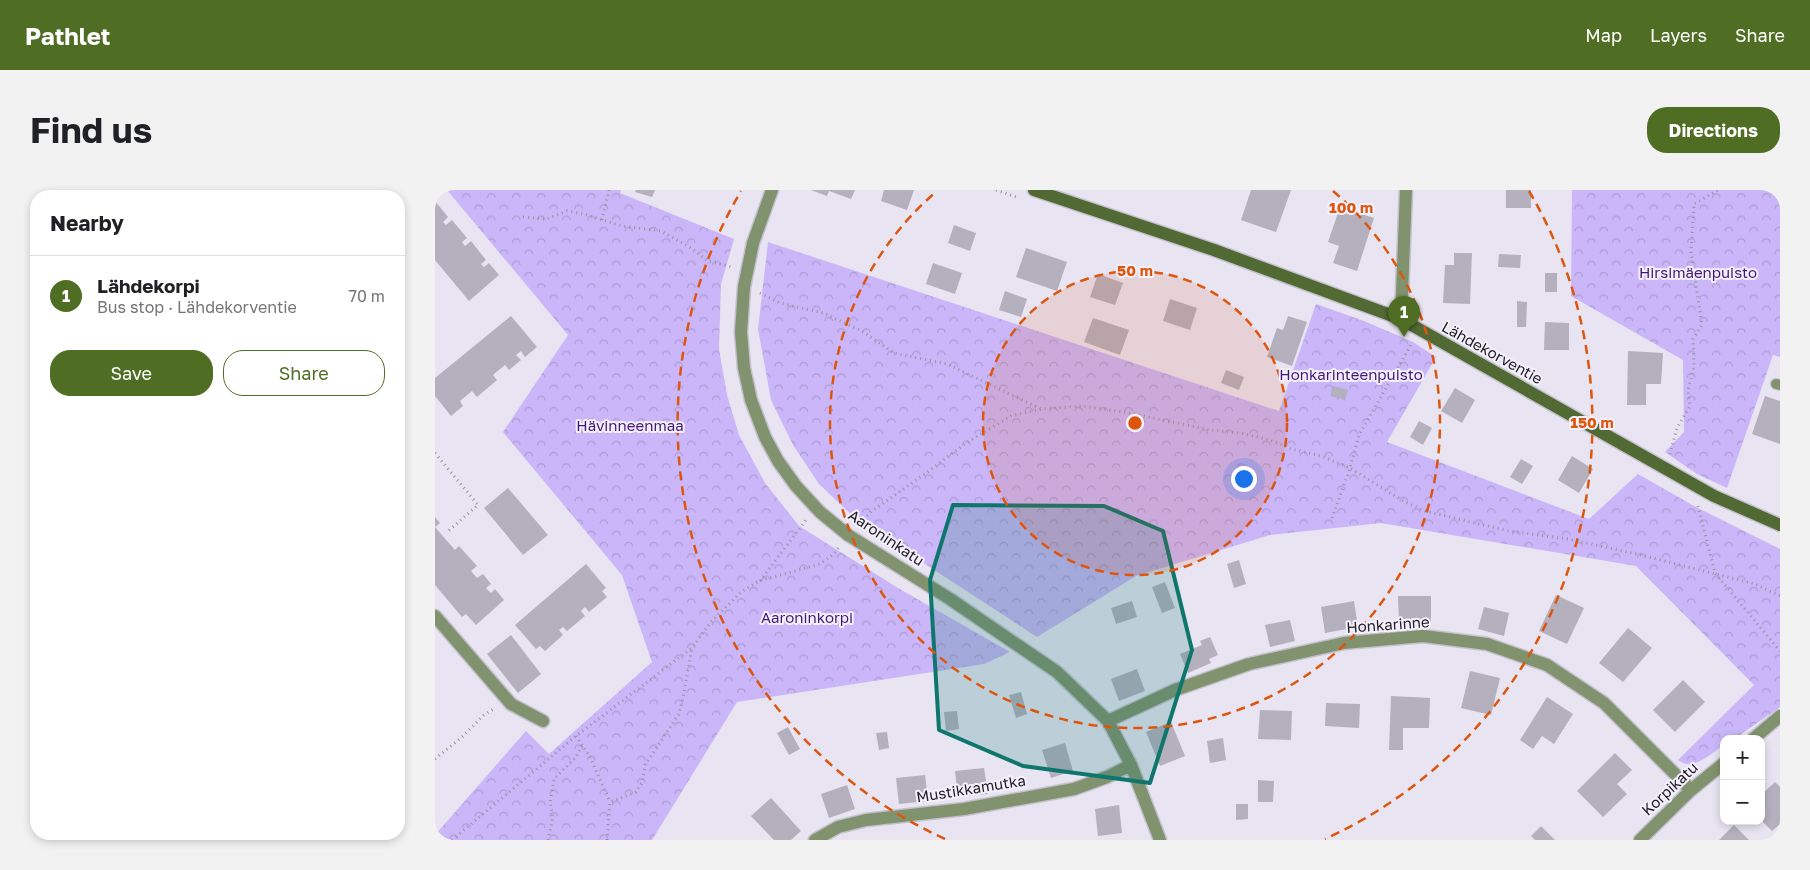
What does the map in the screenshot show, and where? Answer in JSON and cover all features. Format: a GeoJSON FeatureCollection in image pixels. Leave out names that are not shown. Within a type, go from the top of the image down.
{"type":"FeatureCollection","features":[{"type":"Feature","properties":{"kind":"street","name":"Aaroninkatu"},"geometry":{"type":"LineString","coordinates":[[772,190],[753,243],[744,286],[741,332],[744,368],[751,400],[765,437],[778,461],[796,486],[820,512],[848,535],[950,599],[1057,672],[1108,721],[1131,765],[1160,840]]}},
{"type":"Feature","properties":{"kind":"street","name":"Lähdekorventie"},"geometry":{"type":"LineString","coordinates":[[1034,190],[1214,250],[1401,320],[1714,496],[1780,525]]}},
{"type":"Feature","properties":{"kind":"street"},"geometry":{"type":"LineString","coordinates":[[1401,320],[1406,190]]}},
{"type":"Feature","properties":{"kind":"street"},"geometry":{"type":"LineString","coordinates":[[435,616],[511,704],[543,721]]}},
{"type":"Feature","properties":{"kind":"street","name":"Honkarinne"},"geometry":{"type":"LineString","coordinates":[[1108,721],[1175,690],[1249,664],[1344,643],[1423,636],[1487,644],[1547,665],[1604,703],[1691,790]]}},
{"type":"Feature","properties":{"kind":"street"},"geometry":{"type":"LineString","coordinates":[[1758,735],[1780,716]]}},
{"type":"Feature","properties":{"kind":"street","name":"Mustikkamutka"},"geometry":{"type":"LineString","coordinates":[[815,840],[838,827],[866,820],[964,809],[1074,789],[1107,778],[1131,765]]}},
{"type":"Feature","properties":{"kind":"street","name":"Korpikatu"},"geometry":{"type":"LineString","coordinates":[[1640,840],[1691,790],[1720,766]]}},
{"type":"Feature","properties":{"kind":"path"},"geometry":{"type":"LineString","coordinates":[[602,220],[609,190]]}},
{"type":"Feature","properties":{"kind":"path"},"geometry":{"type":"LineString","coordinates":[[996,190],[1023,199]]}},
{"type":"Feature","properties":{"kind":"path"},"geometry":{"type":"LineString","coordinates":[[1665,469],[1677,428],[1690,406],[1688,390],[1694,367],[1693,339],[1702,325],[1691,252],[1694,204],[1718,190]]}},
{"type":"Feature","properties":{"kind":"path"},"geometry":{"type":"LineString","coordinates":[[523,217],[547,219],[567,211],[584,214],[622,226],[661,231],[691,248],[708,261],[732,267]]}},
{"type":"Feature","properties":{"kind":"path"},"geometry":{"type":"LineString","coordinates":[[731,274],[735,259]]}},
{"type":"Feature","properties":{"kind":"path"},"geometry":{"type":"LineString","coordinates":[[744,286],[781,303],[823,313],[861,331],[894,353],[947,364],[1041,409]]}},
{"type":"Feature","properties":{"kind":"path"},"geometry":{"type":"LineString","coordinates":[[1332,518],[1350,468],[1359,435],[1413,342],[1404,337]]}},
{"type":"Feature","properties":{"kind":"path"},"geometry":{"type":"LineString","coordinates":[[452,840],[576,736],[692,648],[710,623],[741,592],[759,581],[820,564],[834,554],[848,535],[872,511],[966,443],[1011,416],[1041,409],[1081,406],[1125,412],[1270,440],[1292,449],[1321,456],[1350,468],[1405,502],[1425,511],[1509,531],[1568,539],[1715,573],[1755,584],[1780,596]]}},
{"type":"Feature","properties":{"kind":"path"},"geometry":{"type":"LineString","coordinates":[[435,453],[478,505],[446,533]]}},
{"type":"Feature","properties":{"kind":"path"},"geometry":{"type":"LineString","coordinates":[[1706,507],[1697,503],[1715,573],[1780,651]]}},
{"type":"Feature","properties":{"kind":"path"},"geometry":{"type":"LineString","coordinates":[[759,581],[809,515]]}},
{"type":"Feature","properties":{"kind":"path"},"geometry":{"type":"LineString","coordinates":[[610,802],[636,792],[642,783],[645,765],[679,714],[692,648]]}},
{"type":"Feature","properties":{"kind":"path"},"geometry":{"type":"LineString","coordinates":[[435,759],[461,738],[483,715],[494,708],[511,704]]}},
{"type":"Feature","properties":{"kind":"path"},"geometry":{"type":"LineString","coordinates":[[576,736],[590,757],[610,802],[607,840]]}},
{"type":"Feature","properties":{"kind":"path"},"geometry":{"type":"LineString","coordinates":[[548,840],[553,817],[550,803],[555,778],[576,757],[582,745]]}},
{"type":"Feature","properties":{"kind":"highlighted area"},"geometry":{"type":"Polygon","coordinates":[[[953,505],[1104,506],[1163,531],[1192,650],[1150,783],[1023,766],[939,730],[930,580],[953,505]]]}},
{"type":"Feature","properties":{"kind":"green space"},"geometry":{"type":"Polygon","coordinates":[[[447,190],[621,190],[620,193],[734,239],[721,284],[719,349],[727,395],[739,435],[765,483],[799,526],[898,588],[1010,652],[984,664],[737,702],[652,840],[435,840],[435,835],[526,731],[549,754],[652,662],[622,575],[503,432],[568,335],[447,190]]]}},
{"type":"Feature","properties":{"kind":"green space","name":"Hirsimäenpuisto"},"geometry":{"type":"Polygon","coordinates":[[[1572,190],[1780,190],[1780,357],[1773,355],[1727,488],[1697,474],[1665,452],[1684,432],[1683,360],[1571,296],[1572,190]]]}},
{"type":"Feature","properties":{"kind":"green space","name":"Honkarinteenpuisto"},"geometry":{"type":"Polygon","coordinates":[[[768,242],[1279,411],[1316,304],[1364,321],[1413,342],[1436,357],[1387,442],[1589,519],[1638,474],[1694,506],[1780,549],[1780,707],[1740,735],[1720,735],[1720,748],[1707,757],[1695,763],[1684,763],[1678,760],[1754,685],[1636,566],[1381,523],[1270,535],[1136,576],[1037,637],[856,519],[819,484],[793,445],[771,400],[758,329],[768,242]]]}},
{"type":"Feature","properties":{"kind":"building"},"geometry":{"type":"Polygon","coordinates":[[[636,190],[655,190],[652,197],[635,192],[636,190]]]}},
{"type":"Feature","properties":{"kind":"building"},"geometry":{"type":"Polygon","coordinates":[[[811,190],[855,190],[851,199],[829,191],[827,196],[811,190]]]}},
{"type":"Feature","properties":{"kind":"building"},"geometry":{"type":"Polygon","coordinates":[[[884,190],[914,190],[907,210],[881,201],[884,190]]]}},
{"type":"Feature","properties":{"kind":"building"},"geometry":{"type":"Polygon","coordinates":[[[1251,190],[1291,190],[1276,232],[1241,220],[1251,190]]]}},
{"type":"Feature","properties":{"kind":"building"},"geometry":{"type":"Polygon","coordinates":[[[1506,190],[1531,190],[1531,208],[1506,208],[1506,190]]]}},
{"type":"Feature","properties":{"kind":"building"},"geometry":{"type":"Polygon","coordinates":[[[435,201],[448,217],[443,222],[446,225],[452,220],[467,238],[462,242],[465,246],[471,241],[486,260],[481,264],[484,267],[489,263],[499,275],[469,301],[435,260],[435,201]]]}},
{"type":"Feature","properties":{"kind":"building"},"geometry":{"type":"Polygon","coordinates":[[[1340,207],[1374,218],[1357,271],[1333,263],[1339,246],[1328,242],[1340,207]]]}},
{"type":"Feature","properties":{"kind":"building"},"geometry":{"type":"Polygon","coordinates":[[[954,225],[976,233],[970,251],[948,243],[954,225]]]}},
{"type":"Feature","properties":{"kind":"building"},"geometry":{"type":"Polygon","coordinates":[[[1026,248],[1067,262],[1057,291],[1016,277],[1026,248]]]}},
{"type":"Feature","properties":{"kind":"building"},"geometry":{"type":"Polygon","coordinates":[[[1454,253],[1472,253],[1470,304],[1443,303],[1445,265],[1454,265],[1454,253]]]}},
{"type":"Feature","properties":{"kind":"building"},"geometry":{"type":"Polygon","coordinates":[[[1499,254],[1521,255],[1520,268],[1498,267],[1499,254]]]}},
{"type":"Feature","properties":{"kind":"building"},"geometry":{"type":"Polygon","coordinates":[[[933,263],[962,273],[955,294],[926,284],[933,263]]]}},
{"type":"Feature","properties":{"kind":"building"},"geometry":{"type":"Polygon","coordinates":[[[1545,273],[1557,273],[1557,292],[1545,292],[1545,273]]]}},
{"type":"Feature","properties":{"kind":"building"},"geometry":{"type":"Polygon","coordinates":[[[1098,274],[1123,283],[1115,305],[1090,297],[1098,274]]]}},
{"type":"Feature","properties":{"kind":"building"},"geometry":{"type":"Polygon","coordinates":[[[1005,291],[1027,299],[1021,317],[999,310],[1005,291]]]}},
{"type":"Feature","properties":{"kind":"building"},"geometry":{"type":"Polygon","coordinates":[[[1170,299],[1197,308],[1190,330],[1163,321],[1170,299]]]}},
{"type":"Feature","properties":{"kind":"building"},"geometry":{"type":"Polygon","coordinates":[[[1517,301],[1527,302],[1526,327],[1517,327],[1517,301]]]}},
{"type":"Feature","properties":{"kind":"building"},"geometry":{"type":"Polygon","coordinates":[[[511,316],[537,347],[525,357],[521,351],[516,355],[521,360],[509,370],[505,365],[493,375],[497,380],[477,397],[472,391],[460,401],[463,406],[451,416],[435,396],[435,378],[511,316]]]}},
{"type":"Feature","properties":{"kind":"building"},"geometry":{"type":"Polygon","coordinates":[[[1288,316],[1307,322],[1292,366],[1267,357],[1277,328],[1283,330],[1288,316]]]}},
{"type":"Feature","properties":{"kind":"building"},"geometry":{"type":"Polygon","coordinates":[[[1093,318],[1129,330],[1120,355],[1084,342],[1093,318]]]}},
{"type":"Feature","properties":{"kind":"building"},"geometry":{"type":"Polygon","coordinates":[[[1545,322],[1569,323],[1569,350],[1544,350],[1545,322]]]}},
{"type":"Feature","properties":{"kind":"building"},"geometry":{"type":"Polygon","coordinates":[[[1628,351],[1663,353],[1661,384],[1646,384],[1646,405],[1627,405],[1628,351]]]}},
{"type":"Feature","properties":{"kind":"building"},"geometry":{"type":"Polygon","coordinates":[[[1226,370],[1244,377],[1239,390],[1221,383],[1226,370]]]}},
{"type":"Feature","properties":{"kind":"building"},"geometry":{"type":"Polygon","coordinates":[[[1333,386],[1348,390],[1345,400],[1330,396],[1333,386]]]}},
{"type":"Feature","properties":{"kind":"building"},"geometry":{"type":"Polygon","coordinates":[[[1455,388],[1475,400],[1462,423],[1441,411],[1455,388]]]}},
{"type":"Feature","properties":{"kind":"building"},"geometry":{"type":"Polygon","coordinates":[[[1765,396],[1780,401],[1780,444],[1752,434],[1765,396]]]}},
{"type":"Feature","properties":{"kind":"building"},"geometry":{"type":"Polygon","coordinates":[[[1419,421],[1432,428],[1423,445],[1410,437],[1419,421]]]}},
{"type":"Feature","properties":{"kind":"building"},"geometry":{"type":"Polygon","coordinates":[[[1572,456],[1593,469],[1579,493],[1558,480],[1572,456]]]}},
{"type":"Feature","properties":{"kind":"building"},"geometry":{"type":"Polygon","coordinates":[[[1521,459],[1533,466],[1522,484],[1510,477],[1521,459]]]}},
{"type":"Feature","properties":{"kind":"building"},"geometry":{"type":"Polygon","coordinates":[[[508,488],[548,535],[523,555],[484,508],[508,488]]]}},
{"type":"Feature","properties":{"kind":"building"},"geometry":{"type":"Polygon","coordinates":[[[435,517],[440,523],[435,527],[435,517]]]}},
{"type":"Feature","properties":{"kind":"building"},"geometry":{"type":"Polygon","coordinates":[[[435,527],[455,550],[459,546],[477,566],[471,571],[477,578],[483,574],[491,584],[486,588],[491,593],[495,589],[504,600],[476,625],[466,614],[462,617],[435,585],[435,527]]]}},
{"type":"Feature","properties":{"kind":"building"},"geometry":{"type":"Polygon","coordinates":[[[1239,560],[1246,584],[1234,588],[1227,564],[1239,560]]]}},
{"type":"Feature","properties":{"kind":"building"},"geometry":{"type":"Polygon","coordinates":[[[586,564],[606,588],[602,591],[607,597],[589,612],[585,607],[581,611],[585,616],[567,631],[563,627],[559,630],[563,635],[545,651],[540,646],[536,649],[515,625],[586,564]]]}},
{"type":"Feature","properties":{"kind":"building"},"geometry":{"type":"Polygon","coordinates":[[[1165,582],[1175,608],[1162,613],[1152,587],[1165,582]]]}},
{"type":"Feature","properties":{"kind":"building"},"geometry":{"type":"Polygon","coordinates":[[[1556,595],[1584,608],[1567,644],[1539,631],[1556,595]]]}},
{"type":"Feature","properties":{"kind":"building"},"geometry":{"type":"Polygon","coordinates":[[[1398,596],[1431,596],[1431,622],[1399,622],[1398,596]]]}},
{"type":"Feature","properties":{"kind":"building"},"geometry":{"type":"Polygon","coordinates":[[[1132,601],[1137,617],[1116,624],[1111,608],[1132,601]]]}},
{"type":"Feature","properties":{"kind":"building"},"geometry":{"type":"Polygon","coordinates":[[[1354,601],[1358,627],[1325,633],[1321,607],[1354,601]]]}},
{"type":"Feature","properties":{"kind":"building"},"geometry":{"type":"Polygon","coordinates":[[[1484,607],[1509,613],[1504,636],[1478,629],[1484,607]]]}},
{"type":"Feature","properties":{"kind":"building"},"geometry":{"type":"Polygon","coordinates":[[[1290,620],[1295,641],[1270,647],[1265,625],[1290,620]]]}},
{"type":"Feature","properties":{"kind":"building"},"geometry":{"type":"Polygon","coordinates":[[[1628,628],[1652,648],[1623,682],[1599,663],[1628,628]]]}},
{"type":"Feature","properties":{"kind":"building"},"geometry":{"type":"Polygon","coordinates":[[[511,635],[541,674],[518,693],[487,654],[511,635]]]}},
{"type":"Feature","properties":{"kind":"building"},"geometry":{"type":"Polygon","coordinates":[[[1210,637],[1218,655],[1209,659],[1211,663],[1188,673],[1180,654],[1202,645],[1200,641],[1210,637]]]}},
{"type":"Feature","properties":{"kind":"building"},"geometry":{"type":"Polygon","coordinates":[[[1137,669],[1145,691],[1119,701],[1111,679],[1137,669]]]}},
{"type":"Feature","properties":{"kind":"building"},"geometry":{"type":"Polygon","coordinates":[[[1470,671],[1500,678],[1491,715],[1461,708],[1470,671]]]}},
{"type":"Feature","properties":{"kind":"building"},"geometry":{"type":"Polygon","coordinates":[[[1683,680],[1705,702],[1675,732],[1653,710],[1683,680]]]}},
{"type":"Feature","properties":{"kind":"building"},"geometry":{"type":"Polygon","coordinates":[[[1021,692],[1027,714],[1016,718],[1009,695],[1021,692]]]}},
{"type":"Feature","properties":{"kind":"building"},"geometry":{"type":"Polygon","coordinates":[[[1391,696],[1430,698],[1429,728],[1403,728],[1403,750],[1389,750],[1391,696]]]}},
{"type":"Feature","properties":{"kind":"building"},"geometry":{"type":"Polygon","coordinates":[[[1547,697],[1573,714],[1554,744],[1542,736],[1533,749],[1520,740],[1547,697]]]}},
{"type":"Feature","properties":{"kind":"building"},"geometry":{"type":"Polygon","coordinates":[[[1326,703],[1360,704],[1359,728],[1325,726],[1326,703]]]}},
{"type":"Feature","properties":{"kind":"building"},"geometry":{"type":"Polygon","coordinates":[[[1260,710],[1292,711],[1291,740],[1258,739],[1260,710]]]}},
{"type":"Feature","properties":{"kind":"building"},"geometry":{"type":"Polygon","coordinates":[[[957,711],[959,729],[946,731],[944,712],[957,711]]]}},
{"type":"Feature","properties":{"kind":"building"},"geometry":{"type":"Polygon","coordinates":[[[1171,722],[1185,756],[1160,766],[1146,732],[1171,722]]]}},
{"type":"Feature","properties":{"kind":"building"},"geometry":{"type":"Polygon","coordinates":[[[788,727],[800,749],[789,755],[777,733],[788,727]]]}},
{"type":"Feature","properties":{"kind":"building"},"geometry":{"type":"Polygon","coordinates":[[[887,732],[889,748],[879,750],[876,733],[887,732]]]}},
{"type":"Feature","properties":{"kind":"building"},"geometry":{"type":"Polygon","coordinates":[[[1223,738],[1226,760],[1210,763],[1207,741],[1223,738]]]}},
{"type":"Feature","properties":{"kind":"building"},"geometry":{"type":"Polygon","coordinates":[[[1065,743],[1073,771],[1051,778],[1042,750],[1065,743]]]}},
{"type":"Feature","properties":{"kind":"building"},"geometry":{"type":"Polygon","coordinates":[[[1615,753],[1632,770],[1617,784],[1627,794],[1603,817],[1577,791],[1615,753]]]}},
{"type":"Feature","properties":{"kind":"building"},"geometry":{"type":"Polygon","coordinates":[[[984,768],[988,794],[958,797],[955,771],[984,768]]]}},
{"type":"Feature","properties":{"kind":"building"},"geometry":{"type":"Polygon","coordinates":[[[925,775],[928,801],[899,804],[896,778],[925,775]]]}},
{"type":"Feature","properties":{"kind":"building"},"geometry":{"type":"Polygon","coordinates":[[[1258,780],[1274,781],[1273,802],[1258,802],[1258,780]]]}},
{"type":"Feature","properties":{"kind":"building"},"geometry":{"type":"Polygon","coordinates":[[[1775,782],[1780,787],[1780,824],[1772,831],[1765,824],[1765,791],[1775,782]]]}},
{"type":"Feature","properties":{"kind":"building"},"geometry":{"type":"Polygon","coordinates":[[[847,785],[855,809],[829,818],[821,794],[847,785]]]}},
{"type":"Feature","properties":{"kind":"building"},"geometry":{"type":"Polygon","coordinates":[[[771,798],[801,831],[791,840],[774,840],[751,816],[771,798]]]}},
{"type":"Feature","properties":{"kind":"building"},"geometry":{"type":"Polygon","coordinates":[[[1236,804],[1248,804],[1248,819],[1236,820],[1236,804]]]}},
{"type":"Feature","properties":{"kind":"building"},"geometry":{"type":"Polygon","coordinates":[[[1119,805],[1122,833],[1098,836],[1095,809],[1119,805]]]}},
{"type":"Feature","properties":{"kind":"building"},"geometry":{"type":"Polygon","coordinates":[[[1734,825],[1749,840],[1719,840],[1734,825]]]}},
{"type":"Feature","properties":{"kind":"building"},"geometry":{"type":"Polygon","coordinates":[[[1541,826],[1555,840],[1535,840],[1531,836],[1541,826]]]}},
{"type":"Feature","properties":{"kind":"place","name":"Lähdekorpi"},"geometry":{"type":"Point","coordinates":[1404,337]}},
{"type":"Feature","properties":{"kind":"park label","name":"Hävinneenmaa"},"geometry":{"type":"Point","coordinates":[630,426]}},
{"type":"Feature","properties":{"kind":"park label","name":"Aaroninkorpi"},"geometry":{"type":"Point","coordinates":[807,618]}}]}
